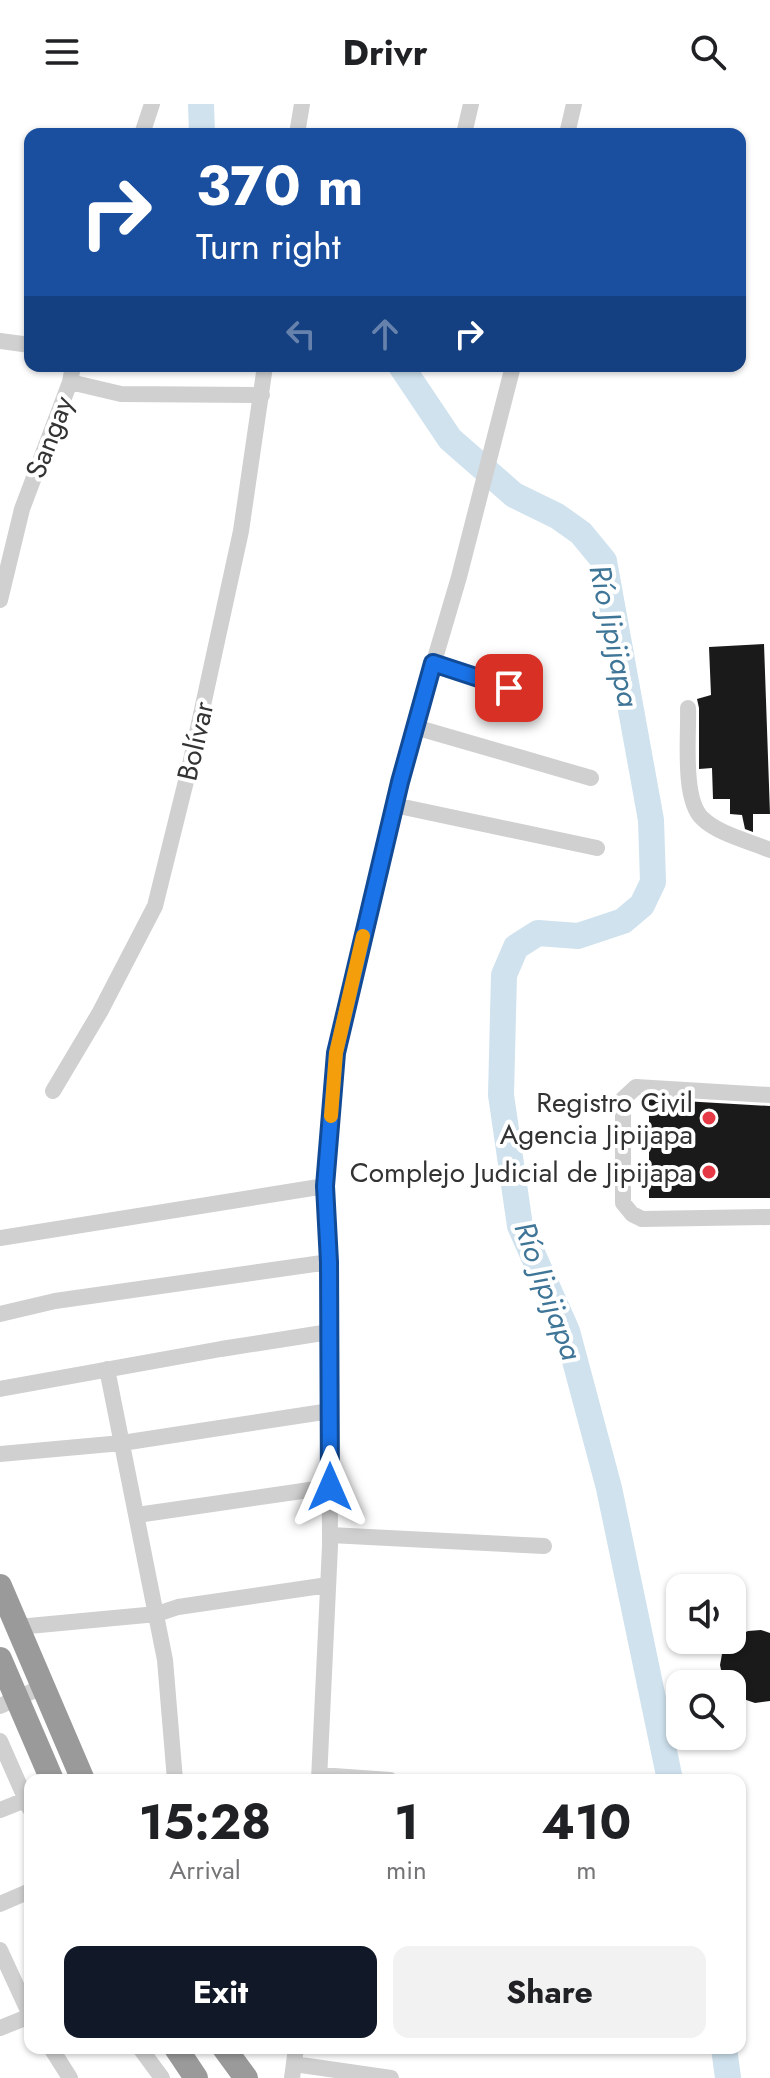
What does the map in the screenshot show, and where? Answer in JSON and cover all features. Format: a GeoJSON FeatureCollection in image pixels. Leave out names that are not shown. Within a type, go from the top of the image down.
{"type":"FeatureCollection","features":[{"type":"Feature","properties":{"kind":"highway"},"geometry":{"type":"LineString","coordinates":[[0,1586],[44,1686],[77,1774]]}},
{"type":"Feature","properties":{"kind":"highway"},"geometry":{"type":"LineString","coordinates":[[0,1659],[9,1702],[49,1774]]}},
{"type":"Feature","properties":{"kind":"highway"},"geometry":{"type":"LineString","coordinates":[[180,2054],[196,2078]]}},
{"type":"Feature","properties":{"kind":"highway"},"geometry":{"type":"LineString","coordinates":[[228,2054],[246,2078]]}},
{"type":"Feature","properties":{"kind":"street"},"geometry":{"type":"LineString","coordinates":[[144,128],[152,104]]}},
{"type":"Feature","properties":{"kind":"street"},"geometry":{"type":"LineString","coordinates":[[298,128],[302,104]]}},
{"type":"Feature","properties":{"kind":"street"},"geometry":{"type":"LineString","coordinates":[[465,128],[471,104]]}},
{"type":"Feature","properties":{"kind":"street"},"geometry":{"type":"LineString","coordinates":[[568,128],[574,104]]}},
{"type":"Feature","properties":{"kind":"street"},"geometry":{"type":"LineString","coordinates":[[0,341],[24,344]]}},
{"type":"Feature","properties":{"kind":"street","name":"Bolívar"},"geometry":{"type":"LineString","coordinates":[[53,1091],[100,1012],[155,906],[190,765],[241,531],[264,372]]}},
{"type":"Feature","properties":{"kind":"street"},"geometry":{"type":"LineString","coordinates":[[320,1774],[330,1535],[329,1262],[325,1186],[336,1053],[394,805],[511,372]]}},
{"type":"Feature","properties":{"kind":"street"},"geometry":{"type":"LineString","coordinates":[[71,374],[121,394],[262,395]]}},
{"type":"Feature","properties":{"kind":"street","name":"Sangay"},"geometry":{"type":"LineString","coordinates":[[0,600],[22,509],[71,374]]}},
{"type":"Feature","properties":{"kind":"street"},"geometry":{"type":"LineString","coordinates":[[433,663],[509,688]]}},
{"type":"Feature","properties":{"kind":"street"},"geometry":{"type":"LineString","coordinates":[[688,708],[690,789],[696,810],[716,827],[770,850]]}},
{"type":"Feature","properties":{"kind":"street"},"geometry":{"type":"LineString","coordinates":[[415,727],[591,778]]}},
{"type":"Feature","properties":{"kind":"street"},"geometry":{"type":"LineString","coordinates":[[394,805],[597,848]]}},
{"type":"Feature","properties":{"kind":"street"},"geometry":{"type":"LineString","coordinates":[[770,1095],[636,1087],[623,1099],[623,1203],[632,1214],[642,1219],[770,1217]]}},
{"type":"Feature","properties":{"kind":"street"},"geometry":{"type":"LineString","coordinates":[[0,1238],[325,1186]]}},
{"type":"Feature","properties":{"kind":"street"},"geometry":{"type":"LineString","coordinates":[[0,1314],[55,1301],[329,1262]]}},
{"type":"Feature","properties":{"kind":"street"},"geometry":{"type":"LineString","coordinates":[[0,1389],[329,1332]]}},
{"type":"Feature","properties":{"kind":"street"},"geometry":{"type":"LineString","coordinates":[[107,1369],[165,1660],[174,1774]]}},
{"type":"Feature","properties":{"kind":"street"},"geometry":{"type":"LineString","coordinates":[[0,1454],[122,1443],[330,1411]]}},
{"type":"Feature","properties":{"kind":"street"},"geometry":{"type":"LineString","coordinates":[[137,1515],[330,1487]]}},
{"type":"Feature","properties":{"kind":"street"},"geometry":{"type":"LineString","coordinates":[[330,1535],[544,1546]]}},
{"type":"Feature","properties":{"kind":"street"},"geometry":{"type":"LineString","coordinates":[[18,1627],[157,1614],[178,1607],[328,1585]]}},
{"type":"Feature","properties":{"kind":"street"},"geometry":{"type":"LineString","coordinates":[[9,1702],[44,1686]]}},
{"type":"Feature","properties":{"kind":"street"},"geometry":{"type":"LineString","coordinates":[[0,1741],[24,1791]]}},
{"type":"Feature","properties":{"kind":"street"},"geometry":{"type":"LineString","coordinates":[[0,1810],[24,1803]]}},
{"type":"Feature","properties":{"kind":"street"},"geometry":{"type":"LineString","coordinates":[[0,1904],[24,1894]]}},
{"type":"Feature","properties":{"kind":"street"},"geometry":{"type":"LineString","coordinates":[[0,1950],[24,2003]]}},
{"type":"Feature","properties":{"kind":"street"},"geometry":{"type":"LineString","coordinates":[[0,2028],[24,2018]]}},
{"type":"Feature","properties":{"kind":"street"},"geometry":{"type":"LineString","coordinates":[[55,2054],[70,2078]]}},
{"type":"Feature","properties":{"kind":"street"},"geometry":{"type":"LineString","coordinates":[[144,2054],[162,2078]]}},
{"type":"Feature","properties":{"kind":"street"},"geometry":{"type":"LineString","coordinates":[[294,2063],[391,2078]]}},
{"type":"Feature","properties":{"kind":"building"},"geometry":{"type":"Polygon","coordinates":[[[764,644],[770,814],[753,814],[753,832],[745,829],[742,815],[730,814],[730,799],[713,799],[712,768],[699,769],[697,699],[711,695],[709,647],[764,644]]]}},
{"type":"Feature","properties":{"kind":"building"},"geometry":{"type":"Polygon","coordinates":[[[649,1099],[770,1106],[770,1198],[649,1198],[649,1099]]]}},
{"type":"Feature","properties":{"kind":"building"},"geometry":{"type":"Polygon","coordinates":[[[748,1631],[770,1633],[770,1701],[755,1703],[746,1700],[746,1670],[721,1670],[722,1654],[746,1654],[748,1631]]]}},
{"type":"Feature","properties":{"kind":"waterway","name":"Río Jipijapa"},"geometry":{"type":"LineString","coordinates":[[201,104],[202,128]]}},
{"type":"Feature","properties":{"kind":"waterway","name":"Río Jipijapa"},"geometry":{"type":"LineString","coordinates":[[405,372],[450,439],[514,495],[557,516],[581,533],[604,561],[651,820],[653,882],[642,905],[623,921],[578,936],[538,933],[516,947],[504,975],[501,1095],[520,1226],[567,1331],[609,1488],[669,1774]]}},
{"type":"Feature","properties":{"kind":"waterway","name":"Río Jipijapa"},"geometry":{"type":"LineString","coordinates":[[725,2054],[728,2078]]}},
{"type":"Feature","properties":{"kind":"slow traffic"},"geometry":{"type":"LineString","coordinates":[[331,1116],[336,1053],[363,936]]}},
{"type":"Feature","properties":{"kind":"place","name":"Registro Civil Agencia Jipijapa"},"geometry":{"type":"Point","coordinates":[709,1118]}},
{"type":"Feature","properties":{"kind":"place","name":"Complejo Judicial de Jipijapa"},"geometry":{"type":"Point","coordinates":[709,1172]}},
{"type":"Feature","properties":{"kind":"route"},"geometry":{"type":"LineString","coordinates":[[330,1487],[329,1262],[325,1186],[336,1053],[405,760],[433,663],[509,688]]}}]}
